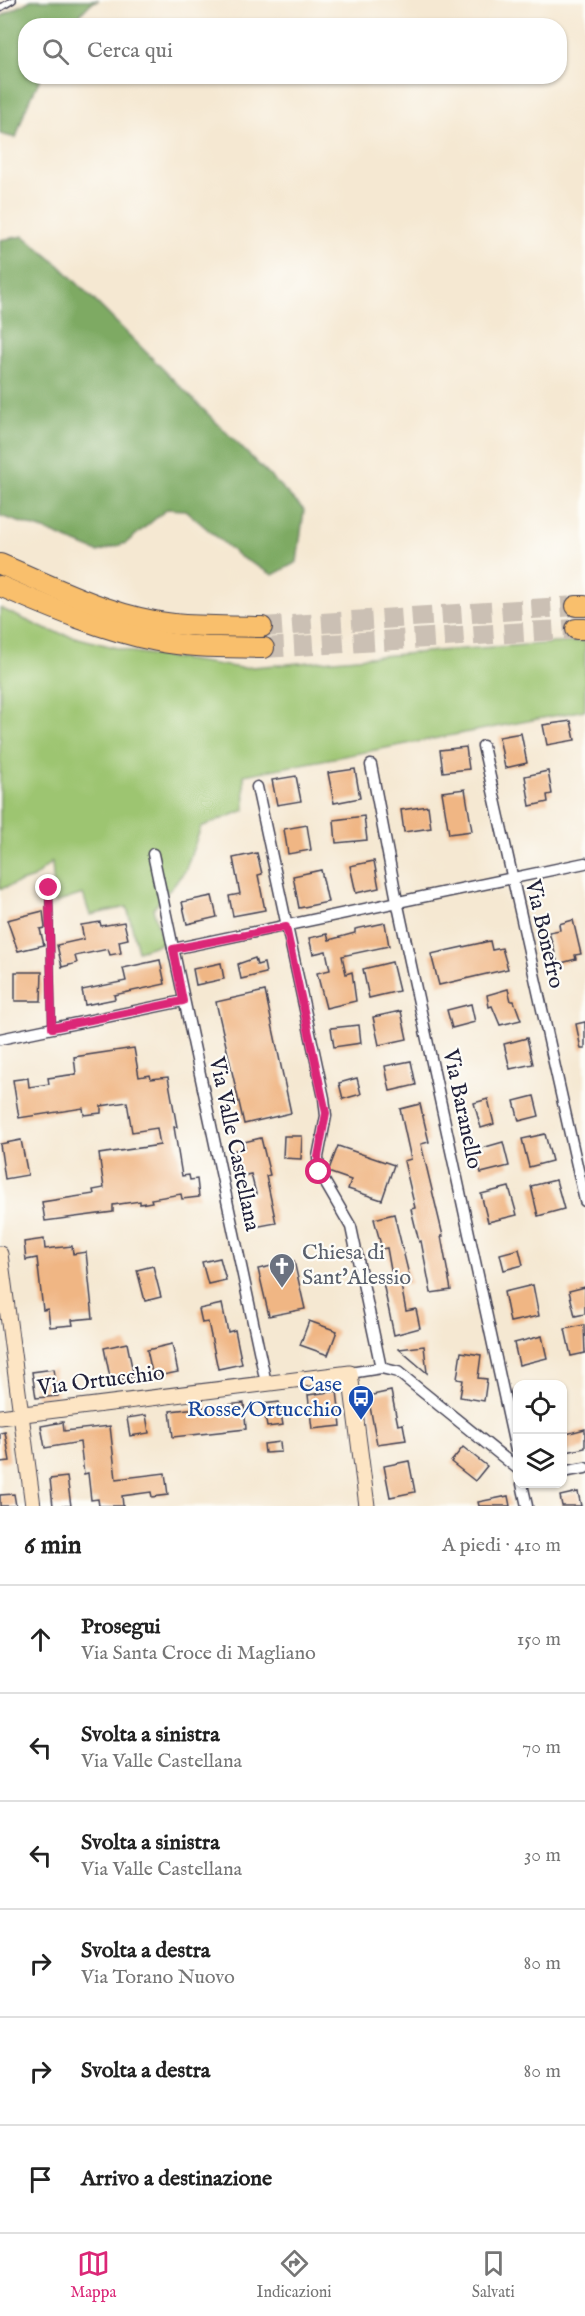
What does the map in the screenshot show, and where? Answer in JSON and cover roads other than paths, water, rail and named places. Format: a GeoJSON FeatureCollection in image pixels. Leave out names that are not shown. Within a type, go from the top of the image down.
{"type":"FeatureCollection","features":[{"type":"Feature","properties":{"kind":"highway"},"geometry":{"type":"LineString","coordinates":[[0,564],[127,615],[173,624],[262,627]]}},
{"type":"Feature","properties":{"kind":"highway"},"geometry":{"type":"LineString","coordinates":[[0,586],[80,620],[158,641],[208,647],[264,648]]}},
{"type":"Feature","properties":{"kind":"street","name":"Via Bonefro"},"geometry":{"type":"LineString","coordinates":[[483,746],[585,1201]]}},
{"type":"Feature","properties":{"kind":"street","name":"Via Baranello"},"geometry":{"type":"LineString","coordinates":[[371,765],[397,901],[513,1437]]}},
{"type":"Feature","properties":{"kind":"street"},"geometry":{"type":"LineString","coordinates":[[257,787],[326,1113],[318,1157],[319,1172],[351,1227],[381,1368]]}},
{"type":"Feature","properties":{"kind":"street","name":"Via Valle Castellana"},"geometry":{"type":"LineString","coordinates":[[153,854],[266,1383]]}},
{"type":"Feature","properties":{"kind":"street"},"geometry":{"type":"LineString","coordinates":[[173,949],[585,863]]}},
{"type":"Feature","properties":{"kind":"street"},"geometry":{"type":"LineString","coordinates":[[0,1039],[183,1001]]}},
{"type":"Feature","properties":{"kind":"street"},"geometry":{"type":"LineString","coordinates":[[0,1254],[3,1295],[33,1506]]}},
{"type":"Feature","properties":{"kind":"street"},"geometry":{"type":"LineString","coordinates":[[367,1506],[350,1373],[381,1368],[394,1370],[513,1465]]}},
{"type":"Feature","properties":{"kind":"street","name":"Via Ortucchio"},"geometry":{"type":"LineString","coordinates":[[0,1417],[350,1373]]}},
{"type":"Feature","properties":{"kind":"street"},"geometry":{"type":"LineString","coordinates":[[567,1471],[585,1468]]}},
{"type":"Feature","properties":{"kind":"street"},"geometry":{"type":"LineString","coordinates":[[523,1488],[526,1506]]}},
{"type":"Feature","properties":{"kind":"lane"},"geometry":{"type":"LineString","coordinates":[[0,8],[13,0]]}},
{"type":"Feature","properties":{"kind":"lane"},"geometry":{"type":"LineString","coordinates":[[49,888],[52,1028]]}},
{"type":"Feature","properties":{"kind":"tunnel"},"geometry":{"type":"LineString","coordinates":[[262,627],[576,606]]}},
{"type":"Feature","properties":{"kind":"tunnel"},"geometry":{"type":"LineString","coordinates":[[264,648],[576,629]]}},
{"type":"Feature","properties":{"kind":"place","name":"Chiesa di Sant'Alessio"},"geometry":{"type":"Point","coordinates":[282,1289]}},
{"type":"Feature","properties":{"kind":"place","name":"Case Rosse/Ortucchio"},"geometry":{"type":"Point","coordinates":[361,1421]}}]}
